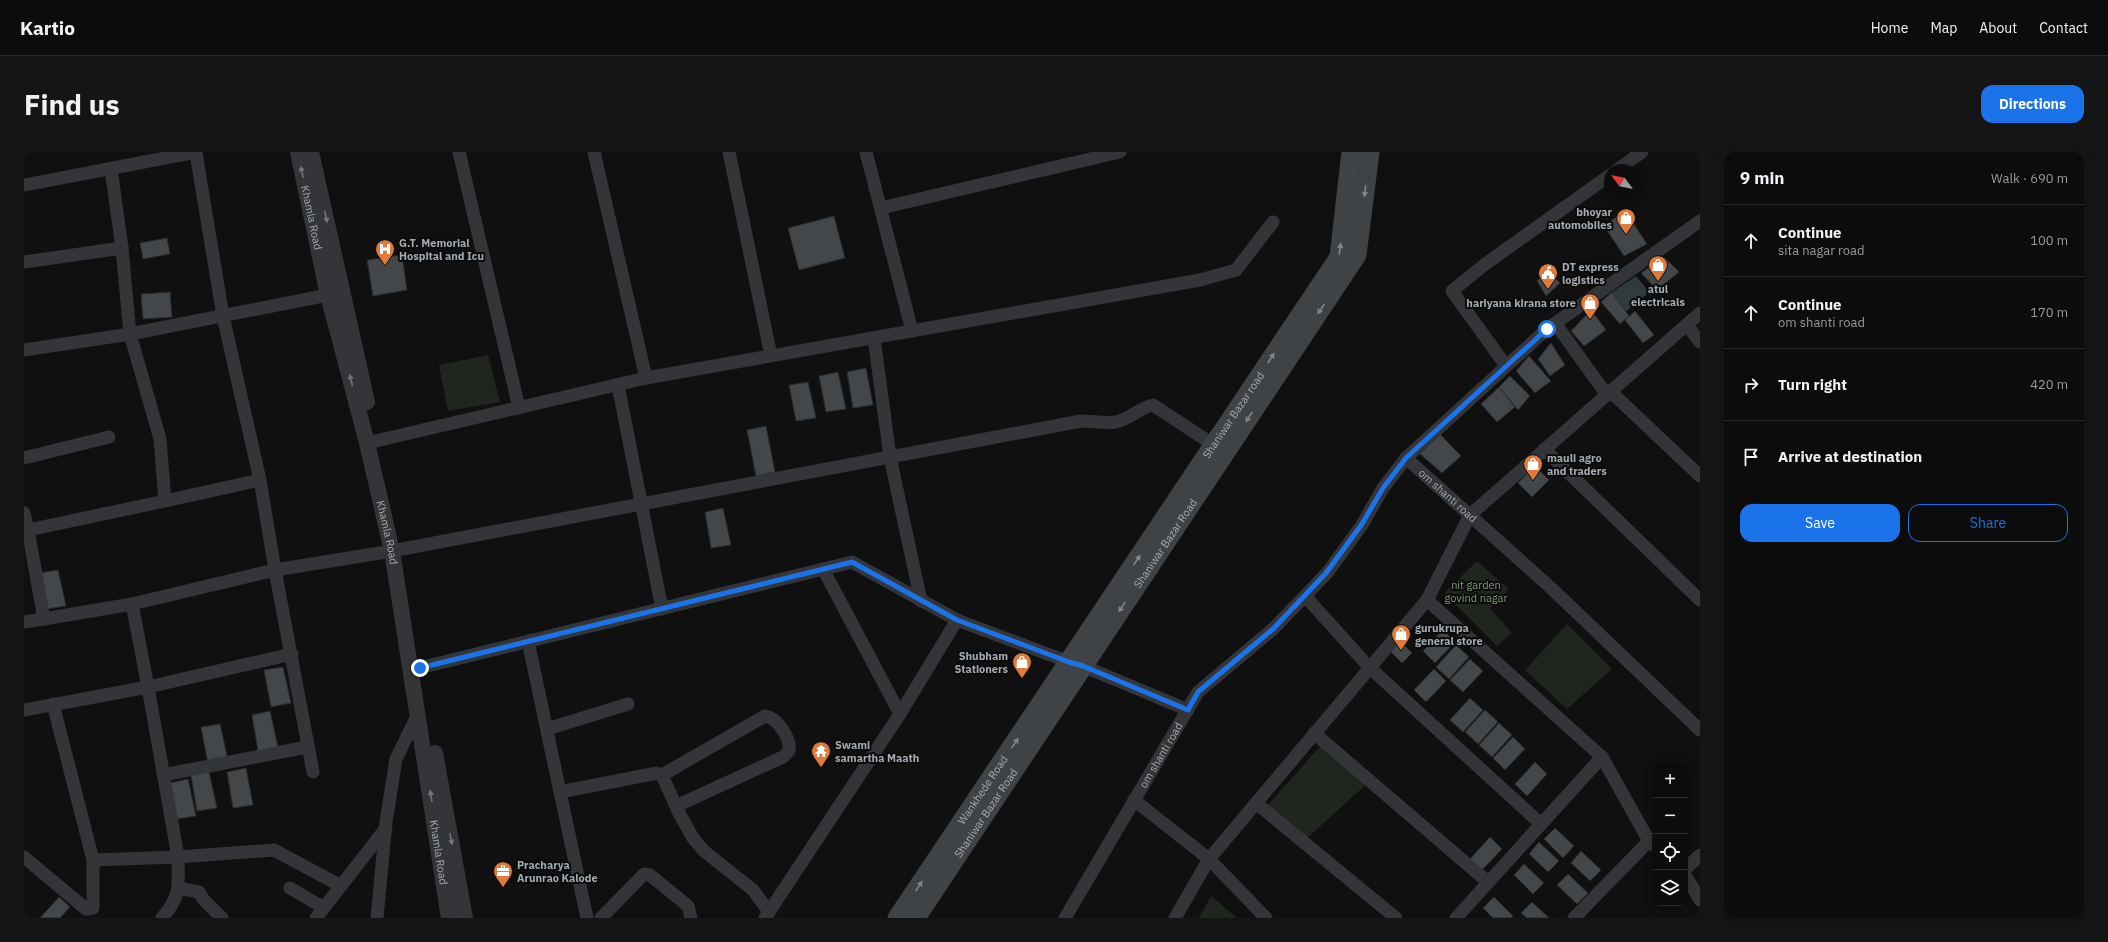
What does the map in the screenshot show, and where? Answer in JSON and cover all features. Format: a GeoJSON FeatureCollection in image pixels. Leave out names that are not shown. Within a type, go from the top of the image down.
{"type":"FeatureCollection","features":[{"type":"Feature","properties":{"kind":"main road","name":"Shaniwar Bazar road"},"geometry":{"type":"LineString","coordinates":[[1076,664],[1219,449],[1339,257],[1351,152]]}},
{"type":"Feature","properties":{"kind":"main road","name":"Shaniwar Bazar Road"},"geometry":{"type":"LineString","coordinates":[[1219,449],[1357,255],[1370,152]]}},
{"type":"Feature","properties":{"kind":"main road","name":"Shaniwar Bazar Road"},"geometry":{"type":"LineString","coordinates":[[916,918],[1076,664]]}},
{"type":"Feature","properties":{"kind":"main road","name":"Wankhede Road"},"geometry":{"type":"LineString","coordinates":[[897,918],[1076,664]]}},
{"type":"Feature","properties":{"kind":"street","name":"Khamla Road"},"geometry":{"type":"LineString","coordinates":[[298,152],[328,295],[371,442]]}},
{"type":"Feature","properties":{"kind":"street","name":"Khamla Road"},"geometry":{"type":"LineString","coordinates":[[311,152],[394,551],[465,918]]}},
{"type":"Feature","properties":{"kind":"street"},"geometry":{"type":"LineString","coordinates":[[458,152],[519,408]]}},
{"type":"Feature","properties":{"kind":"street"},"geometry":{"type":"LineString","coordinates":[[594,152],[646,378]]}},
{"type":"Feature","properties":{"kind":"street"},"geometry":{"type":"LineString","coordinates":[[729,152],[771,356]]}},
{"type":"Feature","properties":{"kind":"street"},"geometry":{"type":"LineString","coordinates":[[866,152],[912,331]]}},
{"type":"Feature","properties":{"kind":"street"},"geometry":{"type":"LineString","coordinates":[[880,208],[1120,152]]}},
{"type":"Feature","properties":{"kind":"street"},"geometry":{"type":"LineString","coordinates":[[1625,164],[1642,152]]}},
{"type":"Feature","properties":{"kind":"street"},"geometry":{"type":"LineString","coordinates":[[24,185],[196,153],[223,316],[260,480],[292,654],[307,747],[313,772]]}},
{"type":"Feature","properties":{"kind":"street"},"geometry":{"type":"LineString","coordinates":[[111,169],[122,248],[130,334],[160,439],[164,501]]}},
{"type":"Feature","properties":{"kind":"street"},"geometry":{"type":"LineString","coordinates":[[1506,366],[1452,291],[1484,265],[1604,179]]}},
{"type":"Feature","properties":{"kind":"street"},"geometry":{"type":"LineString","coordinates":[[371,442],[646,378],[1200,280],[1236,270],[1272,222]]}},
{"type":"Feature","properties":{"kind":"street"},"geometry":{"type":"LineString","coordinates":[[1406,458],[1555,323],[1699,223]]}},
{"type":"Feature","properties":{"kind":"street"},"geometry":{"type":"LineString","coordinates":[[24,262],[122,248]]}},
{"type":"Feature","properties":{"kind":"street"},"geometry":{"type":"LineString","coordinates":[[24,350],[130,334],[328,295]]}},
{"type":"Feature","properties":{"kind":"street"},"geometry":{"type":"LineString","coordinates":[[1175,918],[1209,859],[1369,667],[1427,600],[1470,516],[1544,449],[1687,326],[1700,313]]}},
{"type":"Feature","properties":{"kind":"street"},"geometry":{"type":"LineString","coordinates":[[1555,323],[1609,394],[1700,476]]}},
{"type":"Feature","properties":{"kind":"street"},"geometry":{"type":"LineString","coordinates":[[1687,326],[1700,342]]}},
{"type":"Feature","properties":{"kind":"street"},"geometry":{"type":"LineString","coordinates":[[874,338],[890,457],[921,601]]}},
{"type":"Feature","properties":{"kind":"street"},"geometry":{"type":"LineString","coordinates":[[618,385],[662,609]]}},
{"type":"Feature","properties":{"kind":"street"},"geometry":{"type":"LineString","coordinates":[[24,622],[44,620],[132,604],[276,570],[394,551],[1081,421],[1115,422],[1134,415],[1142,408],[1153,405],[1219,449]]}},
{"type":"Feature","properties":{"kind":"street"},"geometry":{"type":"LineString","coordinates":[[24,458],[109,437]]}},
{"type":"Feature","properties":{"kind":"street"},"geometry":{"type":"LineString","coordinates":[[1544,449],[1700,600]]}},
{"type":"Feature","properties":{"kind":"street","name":"om shanti road"},"geometry":{"type":"LineString","coordinates":[[1065,918],[1198,692],[1273,629],[1326,573],[1362,524],[1383,488],[1406,458],[1550,587],[1700,730]]}},
{"type":"Feature","properties":{"kind":"street"},"geometry":{"type":"LineString","coordinates":[[28,530],[260,480]]}},
{"type":"Feature","properties":{"kind":"street"},"geometry":{"type":"LineString","coordinates":[[24,513],[44,620]]}},
{"type":"Feature","properties":{"kind":"street"},"geometry":{"type":"LineString","coordinates":[[416,669],[852,562],[957,620],[1076,664],[1188,710]]}},
{"type":"Feature","properties":{"kind":"street"},"geometry":{"type":"LineString","coordinates":[[823,569],[900,714]]}},
{"type":"Feature","properties":{"kind":"street"},"geometry":{"type":"LineString","coordinates":[[1305,596],[1369,667],[1541,824]]}},
{"type":"Feature","properties":{"kind":"street"},"geometry":{"type":"LineString","coordinates":[[1427,600],[1602,757],[1652,843],[1574,918]]}},
{"type":"Feature","properties":{"kind":"street"},"geometry":{"type":"LineString","coordinates":[[132,604],[178,857],[178,893],[172,907],[162,918]]}},
{"type":"Feature","properties":{"kind":"street"},"geometry":{"type":"LineString","coordinates":[[660,774],[693,838],[704,851],[753,890],[767,915],[900,714],[957,620]]}},
{"type":"Feature","properties":{"kind":"street"},"geometry":{"type":"LineString","coordinates":[[528,642],[586,918]]}},
{"type":"Feature","properties":{"kind":"street"},"geometry":{"type":"LineString","coordinates":[[24,710],[148,687],[292,654]]}},
{"type":"Feature","properties":{"kind":"street","name":"Khamla Road"},"geometry":{"type":"LineString","coordinates":[[416,669],[418,714],[449,918]]}},
{"type":"Feature","properties":{"kind":"street"},"geometry":{"type":"LineString","coordinates":[[24,857],[86,909],[93,908],[93,860],[54,704]]}},
{"type":"Feature","properties":{"kind":"street"},"geometry":{"type":"LineString","coordinates":[[547,729],[628,704]]}},
{"type":"Feature","properties":{"kind":"street"},"geometry":{"type":"LineString","coordinates":[[660,774],[764,710]]}},
{"type":"Feature","properties":{"kind":"street"},"geometry":{"type":"LineString","coordinates":[[377,918],[386,828],[396,759],[418,714]]}},
{"type":"Feature","properties":{"kind":"street"},"geometry":{"type":"LineString","coordinates":[[560,792],[660,774],[765,716],[771,717],[777,721],[788,742],[788,751],[783,757],[676,806]]}},
{"type":"Feature","properties":{"kind":"street"},"geometry":{"type":"LineString","coordinates":[[1314,733],[1488,882]]}},
{"type":"Feature","properties":{"kind":"street"},"geometry":{"type":"LineString","coordinates":[[164,775],[307,747]]}},
{"type":"Feature","properties":{"kind":"street"},"geometry":{"type":"LineString","coordinates":[[1456,918],[1602,757]]}},
{"type":"Feature","properties":{"kind":"street"},"geometry":{"type":"LineString","coordinates":[[1134,800],[1209,859],[1266,918]]}},
{"type":"Feature","properties":{"kind":"street"},"geometry":{"type":"LineString","coordinates":[[1256,802],[1396,918]]}},
{"type":"Feature","properties":{"kind":"street"},"geometry":{"type":"LineString","coordinates":[[290,888],[320,913],[386,828]]}},
{"type":"Feature","properties":{"kind":"street"},"geometry":{"type":"LineString","coordinates":[[93,860],[178,857],[274,850],[341,886]]}},
{"type":"Feature","properties":{"kind":"street"},"geometry":{"type":"LineString","coordinates":[[1688,866],[1700,855]]}},
{"type":"Feature","properties":{"kind":"street"},"geometry":{"type":"LineString","coordinates":[[601,918],[644,874],[650,875],[688,906],[691,918]]}},
{"type":"Feature","properties":{"kind":"street"},"geometry":{"type":"LineString","coordinates":[[1688,880],[1700,900]]}},
{"type":"Feature","properties":{"kind":"street"},"geometry":{"type":"LineString","coordinates":[[178,888],[199,892],[203,900],[222,918]]}},
{"type":"Feature","properties":{"kind":"green space"},"geometry":{"type":"Polygon","coordinates":[[[488,355],[500,402],[448,411],[439,365],[488,355]]]}},
{"type":"Feature","properties":{"kind":"green space","name":"nit garden govind nagar"},"geometry":{"type":"Polygon","coordinates":[[[1477,561],[1509,589],[1490,608],[1512,633],[1497,646],[1444,593],[1477,561]]]}},
{"type":"Feature","properties":{"kind":"green space"},"geometry":{"type":"Polygon","coordinates":[[[1567,624],[1612,669],[1567,709],[1525,670],[1567,624]]]}},
{"type":"Feature","properties":{"kind":"green space"},"geometry":{"type":"Polygon","coordinates":[[[1324,742],[1370,781],[1306,839],[1268,805],[1324,742]]]}},
{"type":"Feature","properties":{"kind":"green space"},"geometry":{"type":"Polygon","coordinates":[[[1211,896],[1237,918],[1199,918],[1211,896]]]}},
{"type":"Feature","properties":{"kind":"shaded area"},"geometry":{"type":"Polygon","coordinates":[[[1636,276],[1649,292],[1622,315],[1612,292],[1636,276]]]}},
{"type":"Feature","properties":{"kind":"building","name":"bhoyar automobiles"},"geometry":{"type":"Polygon","coordinates":[[[1625,211],[1647,244],[1624,256],[1604,226],[1625,211]]]}},
{"type":"Feature","properties":{"kind":"building"},"geometry":{"type":"Polygon","coordinates":[[[834,216],[845,258],[799,270],[788,228],[834,216]]]}},
{"type":"Feature","properties":{"kind":"building"},"geometry":{"type":"Polygon","coordinates":[[[167,238],[170,254],[143,259],[140,243],[167,238]]]}},
{"type":"Feature","properties":{"kind":"building"},"geometry":{"type":"Polygon","coordinates":[[[402,255],[407,290],[373,296],[367,260],[402,255]]]}},
{"type":"Feature","properties":{"kind":"building","name":"atul electricals"},"geometry":{"type":"Polygon","coordinates":[[[1664,257],[1679,272],[1657,290],[1641,273],[1664,257]]]}},
{"type":"Feature","properties":{"kind":"building","name":"DT express logistics"},"geometry":{"type":"Polygon","coordinates":[[[1547,271],[1560,283],[1546,296],[1537,281],[1547,271]]]}},
{"type":"Feature","properties":{"kind":"building"},"geometry":{"type":"Polygon","coordinates":[[[170,292],[172,317],[143,319],[141,294],[170,292]]]}},
{"type":"Feature","properties":{"kind":"building"},"geometry":{"type":"Polygon","coordinates":[[[1612,292],[1629,316],[1620,324],[1601,302],[1612,292]]]}},
{"type":"Feature","properties":{"kind":"building","name":"hariyana kirana store"},"geometry":{"type":"Polygon","coordinates":[[[1591,310],[1606,330],[1584,346],[1571,331],[1591,310]]]}},
{"type":"Feature","properties":{"kind":"building"},"geometry":{"type":"Polygon","coordinates":[[[1635,311],[1654,335],[1643,343],[1625,320],[1635,311]]]}},
{"type":"Feature","properties":{"kind":"building"},"geometry":{"type":"Polygon","coordinates":[[[1551,343],[1565,365],[1550,376],[1538,359],[1551,343]]]}},
{"type":"Feature","properties":{"kind":"building"},"geometry":{"type":"Polygon","coordinates":[[[1529,356],[1551,381],[1535,393],[1516,371],[1529,356]]]}},
{"type":"Feature","properties":{"kind":"building"},"geometry":{"type":"Polygon","coordinates":[[[866,368],[873,405],[853,408],[847,372],[866,368]]]}},
{"type":"Feature","properties":{"kind":"building"},"geometry":{"type":"Polygon","coordinates":[[[838,372],[846,409],[826,412],[819,376],[838,372]]]}},
{"type":"Feature","properties":{"kind":"building"},"geometry":{"type":"Polygon","coordinates":[[[1510,376],[1530,396],[1518,410],[1499,387],[1510,376]]]}},
{"type":"Feature","properties":{"kind":"building"},"geometry":{"type":"Polygon","coordinates":[[[808,382],[816,418],[796,421],[789,385],[808,382]]]}},
{"type":"Feature","properties":{"kind":"building"},"geometry":{"type":"Polygon","coordinates":[[[1499,387],[1515,407],[1497,422],[1481,404],[1499,387]]]}},
{"type":"Feature","properties":{"kind":"building"},"geometry":{"type":"Polygon","coordinates":[[[766,426],[775,472],[756,476],[747,430],[766,426]]]}},
{"type":"Feature","properties":{"kind":"building"},"geometry":{"type":"Polygon","coordinates":[[[1440,434],[1461,456],[1442,473],[1420,454],[1440,434]]]}},
{"type":"Feature","properties":{"kind":"building","name":"mauli agro and traders"},"geometry":{"type":"Polygon","coordinates":[[[1535,466],[1549,480],[1532,497],[1518,483],[1535,466]]]}},
{"type":"Feature","properties":{"kind":"building"},"geometry":{"type":"Polygon","coordinates":[[[723,508],[731,545],[711,548],[705,512],[723,508]]]}},
{"type":"Feature","properties":{"kind":"building"},"geometry":{"type":"Polygon","coordinates":[[[58,570],[66,606],[46,609],[40,573],[58,570]]]}},
{"type":"Feature","properties":{"kind":"building"},"geometry":{"type":"Polygon","coordinates":[[[1443,630],[1455,642],[1435,663],[1423,651],[1443,630]]]}},
{"type":"Feature","properties":{"kind":"building","name":"gurukrupa general store"},"geometry":{"type":"Polygon","coordinates":[[[1400,641],[1412,653],[1402,663],[1389,650],[1400,641]]]}},
{"type":"Feature","properties":{"kind":"building"},"geometry":{"type":"Polygon","coordinates":[[[1456,645],[1469,657],[1449,679],[1436,667],[1456,645]]]}},
{"type":"Feature","properties":{"kind":"building"},"geometry":{"type":"Polygon","coordinates":[[[1470,659],[1483,671],[1463,692],[1450,680],[1470,659]]]}},
{"type":"Feature","properties":{"kind":"building"},"geometry":{"type":"Polygon","coordinates":[[[283,667],[291,703],[271,707],[264,670],[283,667]]]}},
{"type":"Feature","properties":{"kind":"building"},"geometry":{"type":"Polygon","coordinates":[[[1434,669],[1446,681],[1426,702],[1414,690],[1434,669]]]}},
{"type":"Feature","properties":{"kind":"building"},"geometry":{"type":"Polygon","coordinates":[[[1470,698],[1483,710],[1463,732],[1450,720],[1470,698]]]}},
{"type":"Feature","properties":{"kind":"building"},"geometry":{"type":"Polygon","coordinates":[[[1485,710],[1498,722],[1478,744],[1465,732],[1485,710]]]}},
{"type":"Feature","properties":{"kind":"building"},"geometry":{"type":"Polygon","coordinates":[[[270,711],[278,747],[258,751],[252,715],[270,711]]]}},
{"type":"Feature","properties":{"kind":"building"},"geometry":{"type":"Polygon","coordinates":[[[1499,723],[1512,735],[1492,757],[1479,745],[1499,723]]]}},
{"type":"Feature","properties":{"kind":"building"},"geometry":{"type":"Polygon","coordinates":[[[220,724],[228,760],[208,764],[201,727],[220,724]]]}},
{"type":"Feature","properties":{"kind":"building"},"geometry":{"type":"Polygon","coordinates":[[[1513,737],[1525,749],[1505,770],[1493,758],[1513,737]]]}},
{"type":"Feature","properties":{"kind":"building"},"geometry":{"type":"Polygon","coordinates":[[[1535,762],[1547,774],[1527,796],[1515,784],[1535,762]]]}},
{"type":"Feature","properties":{"kind":"building"},"geometry":{"type":"Polygon","coordinates":[[[246,768],[253,805],[233,808],[227,772],[246,768]]]}},
{"type":"Feature","properties":{"kind":"building"},"geometry":{"type":"Polygon","coordinates":[[[209,772],[217,808],[197,811],[191,775],[209,772]]]}},
{"type":"Feature","properties":{"kind":"building"},"geometry":{"type":"Polygon","coordinates":[[[188,779],[196,816],[176,819],[170,783],[188,779]]]}},
{"type":"Feature","properties":{"kind":"building"},"geometry":{"type":"Polygon","coordinates":[[[1555,828],[1574,846],[1563,858],[1544,839],[1555,828]]]}},
{"type":"Feature","properties":{"kind":"building"},"geometry":{"type":"Polygon","coordinates":[[[1490,837],[1502,849],[1482,870],[1470,859],[1490,837]]]}},
{"type":"Feature","properties":{"kind":"building"},"geometry":{"type":"Polygon","coordinates":[[[1539,842],[1559,861],[1548,872],[1529,854],[1539,842]]]}},
{"type":"Feature","properties":{"kind":"building"},"geometry":{"type":"Polygon","coordinates":[[[1581,851],[1601,870],[1590,881],[1571,863],[1581,851]]]}},
{"type":"Feature","properties":{"kind":"building"},"geometry":{"type":"Polygon","coordinates":[[[1524,864],[1544,883],[1533,894],[1514,875],[1524,864]]]}},
{"type":"Feature","properties":{"kind":"building"},"geometry":{"type":"Polygon","coordinates":[[[1568,874],[1588,893],[1577,904],[1557,885],[1568,874]]]}},
{"type":"Feature","properties":{"kind":"building"},"geometry":{"type":"Polygon","coordinates":[[[59,897],[70,907],[60,918],[40,918],[59,897]]]}},
{"type":"Feature","properties":{"kind":"building"},"geometry":{"type":"Polygon","coordinates":[[[1494,897],[1513,916],[1511,918],[1493,918],[1483,908],[1494,897]]]}},
{"type":"Feature","properties":{"kind":"building"},"geometry":{"type":"Polygon","coordinates":[[[1532,902],[1549,918],[1527,918],[1521,913],[1532,902]]]}},
{"type":"Feature","properties":{"kind":"place","name":"bhoyar automobiles"},"geometry":{"type":"Point","coordinates":[1626,235]}},
{"type":"Feature","properties":{"kind":"place","name":"G.T. Memorial Hospital and Icu"},"geometry":{"type":"Point","coordinates":[385,266]}},
{"type":"Feature","properties":{"kind":"place","name":"atul electricals"},"geometry":{"type":"Point","coordinates":[1658,282]}},
{"type":"Feature","properties":{"kind":"place","name":"DT express logistics"},"geometry":{"type":"Point","coordinates":[1548,290]}},
{"type":"Feature","properties":{"kind":"place","name":"hariyana kirana store"},"geometry":{"type":"Point","coordinates":[1590,320]}},
{"type":"Feature","properties":{"kind":"place","name":"mauli agro and traders"},"geometry":{"type":"Point","coordinates":[1533,481]}},
{"type":"Feature","properties":{"kind":"place","name":"gurukrupa general store"},"geometry":{"type":"Point","coordinates":[1401,651]}},
{"type":"Feature","properties":{"kind":"place","name":"Shubham Stationers"},"geometry":{"type":"Point","coordinates":[1022,679]}},
{"type":"Feature","properties":{"kind":"place","name":"Swami samartha Maath"},"geometry":{"type":"Point","coordinates":[821,768]}},
{"type":"Feature","properties":{"kind":"place","name":"Pracharya Arunrao Kalode"},"geometry":{"type":"Point","coordinates":[503,888]}},
{"type":"Feature","properties":{"kind":"route"},"geometry":{"type":"LineString","coordinates":[[420,668],[852,562],[957,620],[1083,666],[1188,710],[1198,692],[1273,629],[1326,573],[1362,524],[1383,488],[1406,458],[1547,329]]}}]}
